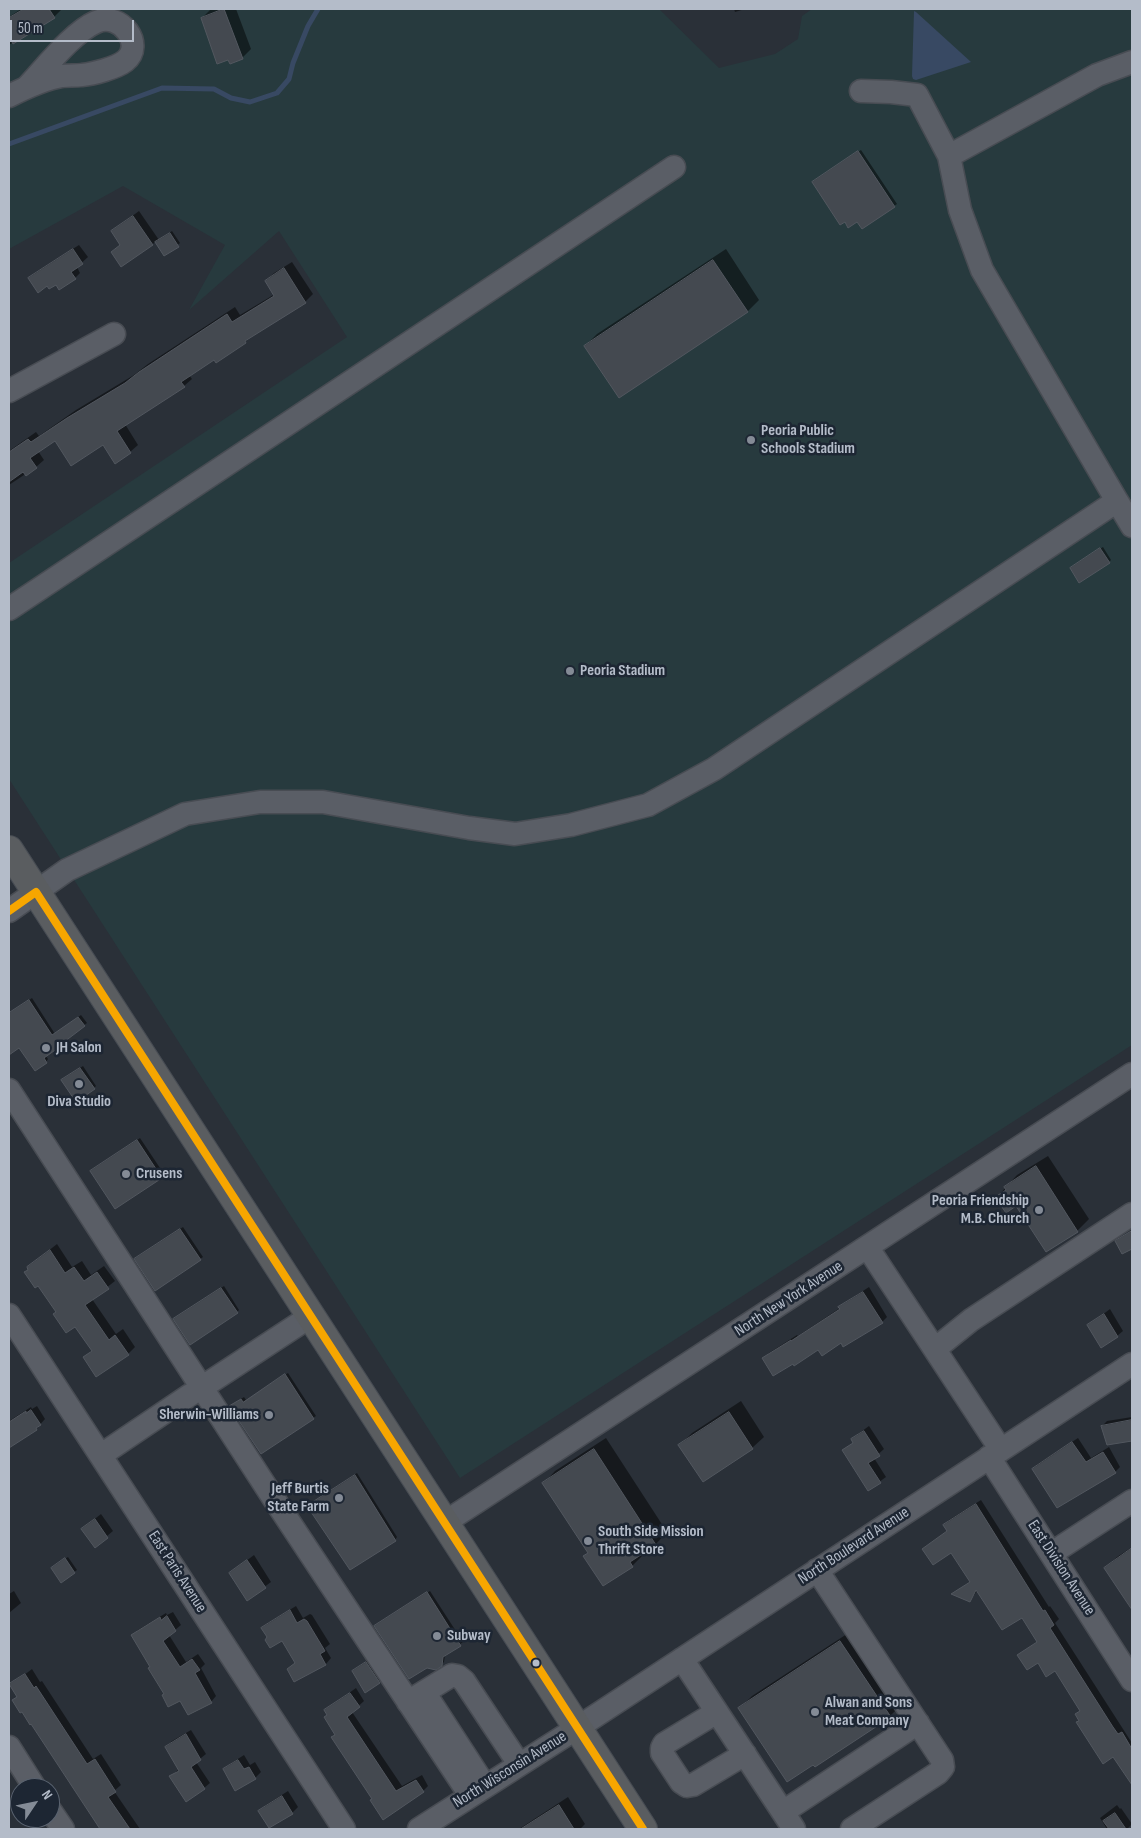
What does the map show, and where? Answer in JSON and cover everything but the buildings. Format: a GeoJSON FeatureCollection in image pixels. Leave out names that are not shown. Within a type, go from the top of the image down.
{"type":"FeatureCollection","features":[{"type":"Feature","properties":{"kind":"highway"},"geometry":{"type":"LineString","coordinates":[[9,850],[643,1829]]}},
{"type":"Feature","properties":{"kind":"street"},"geometry":{"type":"LineString","coordinates":[[949,156],[1097,75],[1132,62]]}},
{"type":"Feature","properties":{"kind":"street"},"geometry":{"type":"LineString","coordinates":[[861,91],[916,95],[949,156],[960,210],[982,270],[1132,526]]}},
{"type":"Feature","properties":{"kind":"street"},"geometry":{"type":"LineString","coordinates":[[9,609],[674,168]]}},
{"type":"Feature","properties":{"kind":"street"},"geometry":{"type":"LineString","coordinates":[[9,391],[114,334]]}},
{"type":"Feature","properties":{"kind":"street"},"geometry":{"type":"LineString","coordinates":[[9,911],[68,870],[185,814],[260,802],[323,802],[469,828],[515,834],[571,825],[648,805],[714,768],[1118,501]]}},
{"type":"Feature","properties":{"kind":"street","name":"North New York Avenue"},"geometry":{"type":"LineString","coordinates":[[444,1523],[1132,1074]]}},
{"type":"Feature","properties":{"kind":"street"},"geometry":{"type":"LineString","coordinates":[[9,1090],[196,1392],[416,1697],[477,1791]]}},
{"type":"Feature","properties":{"kind":"street"},"geometry":{"type":"LineString","coordinates":[[934,1349],[971,1320],[1132,1214]]}},
{"type":"Feature","properties":{"kind":"street","name":"East Division Avenue"},"geometry":{"type":"LineString","coordinates":[[868,1248],[934,1349],[1052,1553],[1132,1680]]}},
{"type":"Feature","properties":{"kind":"street","name":"East Paris Avenue"},"geometry":{"type":"LineString","coordinates":[[9,1316],[344,1829]]}},
{"type":"Feature","properties":{"kind":"street"},"geometry":{"type":"LineString","coordinates":[[101,1455],[311,1316]]}},
{"type":"Feature","properties":{"kind":"street","name":"North Boulevard Avenue"},"geometry":{"type":"LineString","coordinates":[[577,1728],[1132,1364]]}},
{"type":"Feature","properties":{"kind":"street"},"geometry":{"type":"LineString","coordinates":[[1052,1553],[1132,1501]]}},
{"type":"Feature","properties":{"kind":"street"},"geometry":{"type":"LineString","coordinates":[[818,1570],[942,1760],[943,1767],[938,1773],[852,1829]]}},
{"type":"Feature","properties":{"kind":"street"},"geometry":{"type":"LineString","coordinates":[[682,1659],[788,1821],[918,1723]]}},
{"type":"Feature","properties":{"kind":"street"},"geometry":{"type":"LineString","coordinates":[[416,1697],[452,1675],[458,1676],[464,1682],[519,1764]]}},
{"type":"Feature","properties":{"kind":"street"},"geometry":{"type":"LineString","coordinates":[[717,1712],[664,1744],[662,1753],[681,1782],[687,1786],[693,1785],[744,1754]]}},
{"type":"Feature","properties":{"kind":"street","name":"North Wisconsin Avenue"},"geometry":{"type":"LineString","coordinates":[[418,1829],[577,1728]]}},
{"type":"Feature","properties":{"kind":"street"},"geometry":{"type":"LineString","coordinates":[[9,1748],[28,1778]]}},
{"type":"Feature","properties":{"kind":"green space","name":"Peoria Stadium"},"geometry":{"type":"Polygon","coordinates":[[[9,9],[659,9],[719,68],[775,54],[798,39],[802,16],[812,9],[1132,9],[1132,1045],[460,1478],[9,779],[9,563],[347,337],[279,231],[189,310],[225,245],[123,186],[9,249],[9,9]]]}},
{"type":"Feature","properties":{"kind":"water"},"geometry":{"type":"Polygon","coordinates":[[[914,11],[971,62],[916,80],[913,79],[914,11]]]}},
{"type":"Feature","properties":{"kind":"waterway"},"geometry":{"type":"LineString","coordinates":[[9,144],[162,88],[214,89],[231,98],[250,102],[277,93],[289,79],[293,63],[308,26],[318,9]]}},
{"type":"Feature","properties":{"kind":"transit line"},"geometry":{"type":"LineString","coordinates":[[9,911],[36,892],[643,1829]]}},
{"type":"Feature","properties":{"kind":"place","name":"Peoria Public Schools Stadium"},"geometry":{"type":"Point","coordinates":[751,440]}},
{"type":"Feature","properties":{"kind":"place","name":"Peoria Stadium"},"geometry":{"type":"Point","coordinates":[570,671]}},
{"type":"Feature","properties":{"kind":"place","name":"JH Salon"},"geometry":{"type":"Point","coordinates":[46,1048]}},
{"type":"Feature","properties":{"kind":"place","name":"Diva Studio"},"geometry":{"type":"Point","coordinates":[79,1084]}},
{"type":"Feature","properties":{"kind":"place","name":"Crusens"},"geometry":{"type":"Point","coordinates":[126,1174]}},
{"type":"Feature","properties":{"kind":"place","name":"Peoria Friendship M.B. Church"},"geometry":{"type":"Point","coordinates":[1039,1210]}},
{"type":"Feature","properties":{"kind":"place","name":"Sherwin-Williams"},"geometry":{"type":"Point","coordinates":[269,1415]}},
{"type":"Feature","properties":{"kind":"place","name":"Jeff Burtis State Farm"},"geometry":{"type":"Point","coordinates":[339,1498]}},
{"type":"Feature","properties":{"kind":"place","name":"South Side Mission Thrift Store"},"geometry":{"type":"Point","coordinates":[588,1541]}},
{"type":"Feature","properties":{"kind":"place","name":"Subway"},"geometry":{"type":"Point","coordinates":[437,1636]}},
{"type":"Feature","properties":{"kind":"place","name":"Alwan and Sons Meat Company"},"geometry":{"type":"Point","coordinates":[815,1712]}}]}
